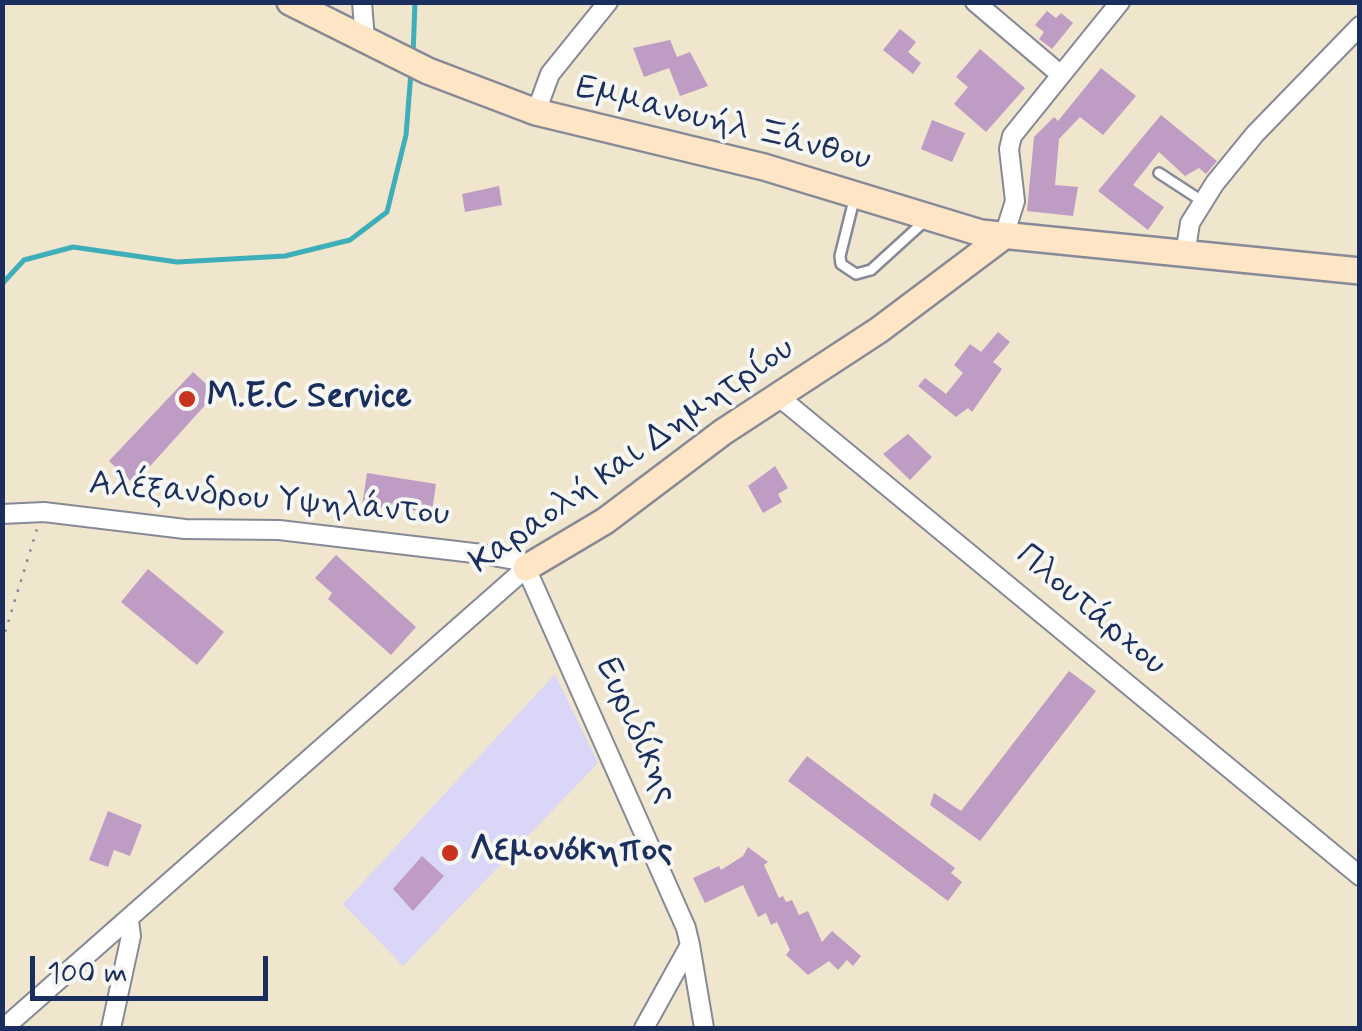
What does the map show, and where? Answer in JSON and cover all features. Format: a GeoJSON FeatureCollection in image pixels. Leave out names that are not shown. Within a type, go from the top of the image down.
{"type":"FeatureCollection","features":[{"type":"Feature","properties":{"kind":"street"},"geometry":{"type":"LineString","coordinates":[[290,2],[365,40]]}},
{"type":"Feature","properties":{"kind":"street"},"geometry":{"type":"LineString","coordinates":[[362,2],[365,40]]}},
{"type":"Feature","properties":{"kind":"street"},"geometry":{"type":"LineString","coordinates":[[536,112],[550,74],[608,2]]}},
{"type":"Feature","properties":{"kind":"street"},"geometry":{"type":"LineString","coordinates":[[976,2],[1061,75]]}},
{"type":"Feature","properties":{"kind":"street"},"geometry":{"type":"LineString","coordinates":[[1120,2],[1010,140],[1016,201],[1004,236],[1360,271]]}},
{"type":"Feature","properties":{"kind":"street"},"geometry":{"type":"LineString","coordinates":[[1185,256],[1190,224],[1202,201],[1254,134],[1360,26]]}},
{"type":"Feature","properties":{"kind":"street","name":"Εμμανουήλ Ξάνθου"},"geometry":{"type":"LineString","coordinates":[[365,40],[401,59],[536,112],[748,163],[1004,236]]}},
{"type":"Feature","properties":{"kind":"street","name":"Καραολή και Δημητρίου"},"geometry":{"type":"LineString","coordinates":[[4,1028],[526,568],[605,522],[778,396],[879,330],[1004,236]]}},
{"type":"Feature","properties":{"kind":"street","name":"Πλουτάρχου"},"geometry":{"type":"LineString","coordinates":[[778,396],[1360,876]]}},
{"type":"Feature","properties":{"kind":"street","name":"Αλέξανδρου Υψηλάντου"},"geometry":{"type":"LineString","coordinates":[[2,514],[44,512],[185,529],[280,530],[482,554],[520,561],[526,568]]}},
{"type":"Feature","properties":{"kind":"street","name":"Ευριδίκης"},"geometry":{"type":"LineString","coordinates":[[526,568],[678,904],[690,946],[704,1028]]}},
{"type":"Feature","properties":{"kind":"street"},"geometry":{"type":"LineString","coordinates":[[112,1028],[131,936],[129,921]]}},
{"type":"Feature","properties":{"kind":"street"},"geometry":{"type":"LineString","coordinates":[[644,1028],[690,946]]}},
{"type":"Feature","properties":{"kind":"lane"},"geometry":{"type":"LineString","coordinates":[[1158,173],[1202,201]]}},
{"type":"Feature","properties":{"kind":"lane"},"geometry":{"type":"LineString","coordinates":[[856,194],[840,256],[841,264],[856,274],[871,270],[929,217]]}},
{"type":"Feature","properties":{"kind":"path"},"geometry":{"type":"LineString","coordinates":[[2,642],[24,561],[44,512]]}},
{"type":"Feature","properties":{"kind":"shaded area","name":"Λεμονόκηπος"},"geometry":{"type":"Polygon","coordinates":[[[555,674],[598,763],[403,966],[343,904],[555,674]]]}},
{"type":"Feature","properties":{"kind":"building"},"geometry":{"type":"Polygon","coordinates":[[[1047,11],[1056,18],[1061,13],[1073,23],[1052,49],[1039,39],[1044,32],[1035,25],[1047,11]]]}},
{"type":"Feature","properties":{"kind":"building"},"geometry":{"type":"Polygon","coordinates":[[[900,29],[916,42],[908,52],[921,63],[913,74],[883,50],[900,29]]]}},
{"type":"Feature","properties":{"kind":"building"},"geometry":{"type":"Polygon","coordinates":[[[670,40],[677,57],[690,52],[708,86],[680,96],[669,68],[644,77],[633,48],[670,40]]]}},
{"type":"Feature","properties":{"kind":"building"},"geometry":{"type":"Polygon","coordinates":[[[980,49],[1025,88],[986,132],[954,104],[968,87],[956,77],[980,49]]]}},
{"type":"Feature","properties":{"kind":"building"},"geometry":{"type":"Polygon","coordinates":[[[1101,68],[1136,96],[1103,135],[1080,117],[1059,139],[1055,185],[1078,187],[1073,216],[1027,211],[1034,137],[1054,117],[1058,121],[1101,68]]]}},
{"type":"Feature","properties":{"kind":"building"},"geometry":{"type":"Polygon","coordinates":[[[1161,115],[1217,161],[1206,174],[1199,168],[1185,176],[1159,152],[1133,185],[1164,207],[1148,230],[1098,191],[1161,115]]]}},
{"type":"Feature","properties":{"kind":"building"},"geometry":{"type":"Polygon","coordinates":[[[932,120],[965,133],[952,162],[921,149],[932,120]]]}},
{"type":"Feature","properties":{"kind":"building"},"geometry":{"type":"Polygon","coordinates":[[[499,186],[502,205],[465,212],[462,194],[499,186]]]}},
{"type":"Feature","properties":{"kind":"building"},"geometry":{"type":"Polygon","coordinates":[[[998,332],[1010,342],[993,362],[1002,369],[972,412],[968,408],[956,417],[918,386],[925,378],[946,394],[963,373],[954,365],[970,344],[981,352],[998,332]]]}},
{"type":"Feature","properties":{"kind":"building"},"geometry":{"type":"Polygon","coordinates":[[[193,372],[216,393],[134,484],[109,461],[193,372]]]}},
{"type":"Feature","properties":{"kind":"building"},"geometry":{"type":"Polygon","coordinates":[[[908,434],[932,457],[910,480],[883,454],[908,434]]]}},
{"type":"Feature","properties":{"kind":"building"},"geometry":{"type":"Polygon","coordinates":[[[775,466],[788,488],[778,494],[782,502],[763,513],[748,486],[775,466]]]}},
{"type":"Feature","properties":{"kind":"building"},"geometry":{"type":"Polygon","coordinates":[[[367,473],[436,484],[432,512],[362,506],[367,473]]]}},
{"type":"Feature","properties":{"kind":"building"},"geometry":{"type":"Polygon","coordinates":[[[336,555],[416,627],[391,655],[328,599],[332,593],[315,578],[336,555]]]}},
{"type":"Feature","properties":{"kind":"building"},"geometry":{"type":"Polygon","coordinates":[[[148,569],[224,632],[197,665],[121,602],[148,569]]]}},
{"type":"Feature","properties":{"kind":"building"},"geometry":{"type":"Polygon","coordinates":[[[1069,671],[1096,691],[980,841],[930,805],[934,793],[961,811],[1069,671]]]}},
{"type":"Feature","properties":{"kind":"building"},"geometry":{"type":"Polygon","coordinates":[[[807,756],[955,868],[951,873],[962,882],[948,901],[788,781],[807,756]]]}},
{"type":"Feature","properties":{"kind":"building"},"geometry":{"type":"Polygon","coordinates":[[[108,811],[142,825],[130,856],[114,850],[108,867],[89,860],[108,811]]]}},
{"type":"Feature","properties":{"kind":"building"},"geometry":{"type":"Polygon","coordinates":[[[748,847],[768,862],[764,865],[779,898],[792,900],[799,915],[808,911],[822,942],[832,931],[861,956],[853,966],[847,960],[838,970],[829,961],[808,975],[786,955],[790,950],[777,922],[771,925],[766,913],[758,917],[743,885],[705,903],[693,878],[719,866],[721,870],[743,856],[748,847]]]}},
{"type":"Feature","properties":{"kind":"building"},"geometry":{"type":"Polygon","coordinates":[[[422,856],[444,876],[413,911],[393,889],[422,856]]]}},
{"type":"Feature","properties":{"kind":"waterway"},"geometry":{"type":"LineString","coordinates":[[413,56],[415,2]]}},
{"type":"Feature","properties":{"kind":"waterway"},"geometry":{"type":"LineString","coordinates":[[2,284],[24,260],[73,247],[177,262],[285,256],[350,240],[387,212],[406,135],[411,72]]}},
{"type":"Feature","properties":{"kind":"place","name":"M.E.C Service"},"geometry":{"type":"Point","coordinates":[187,399]}},
{"type":"Feature","properties":{"kind":"place","name":"Λεμονόκηπος"},"geometry":{"type":"Point","coordinates":[450,853]}}]}
